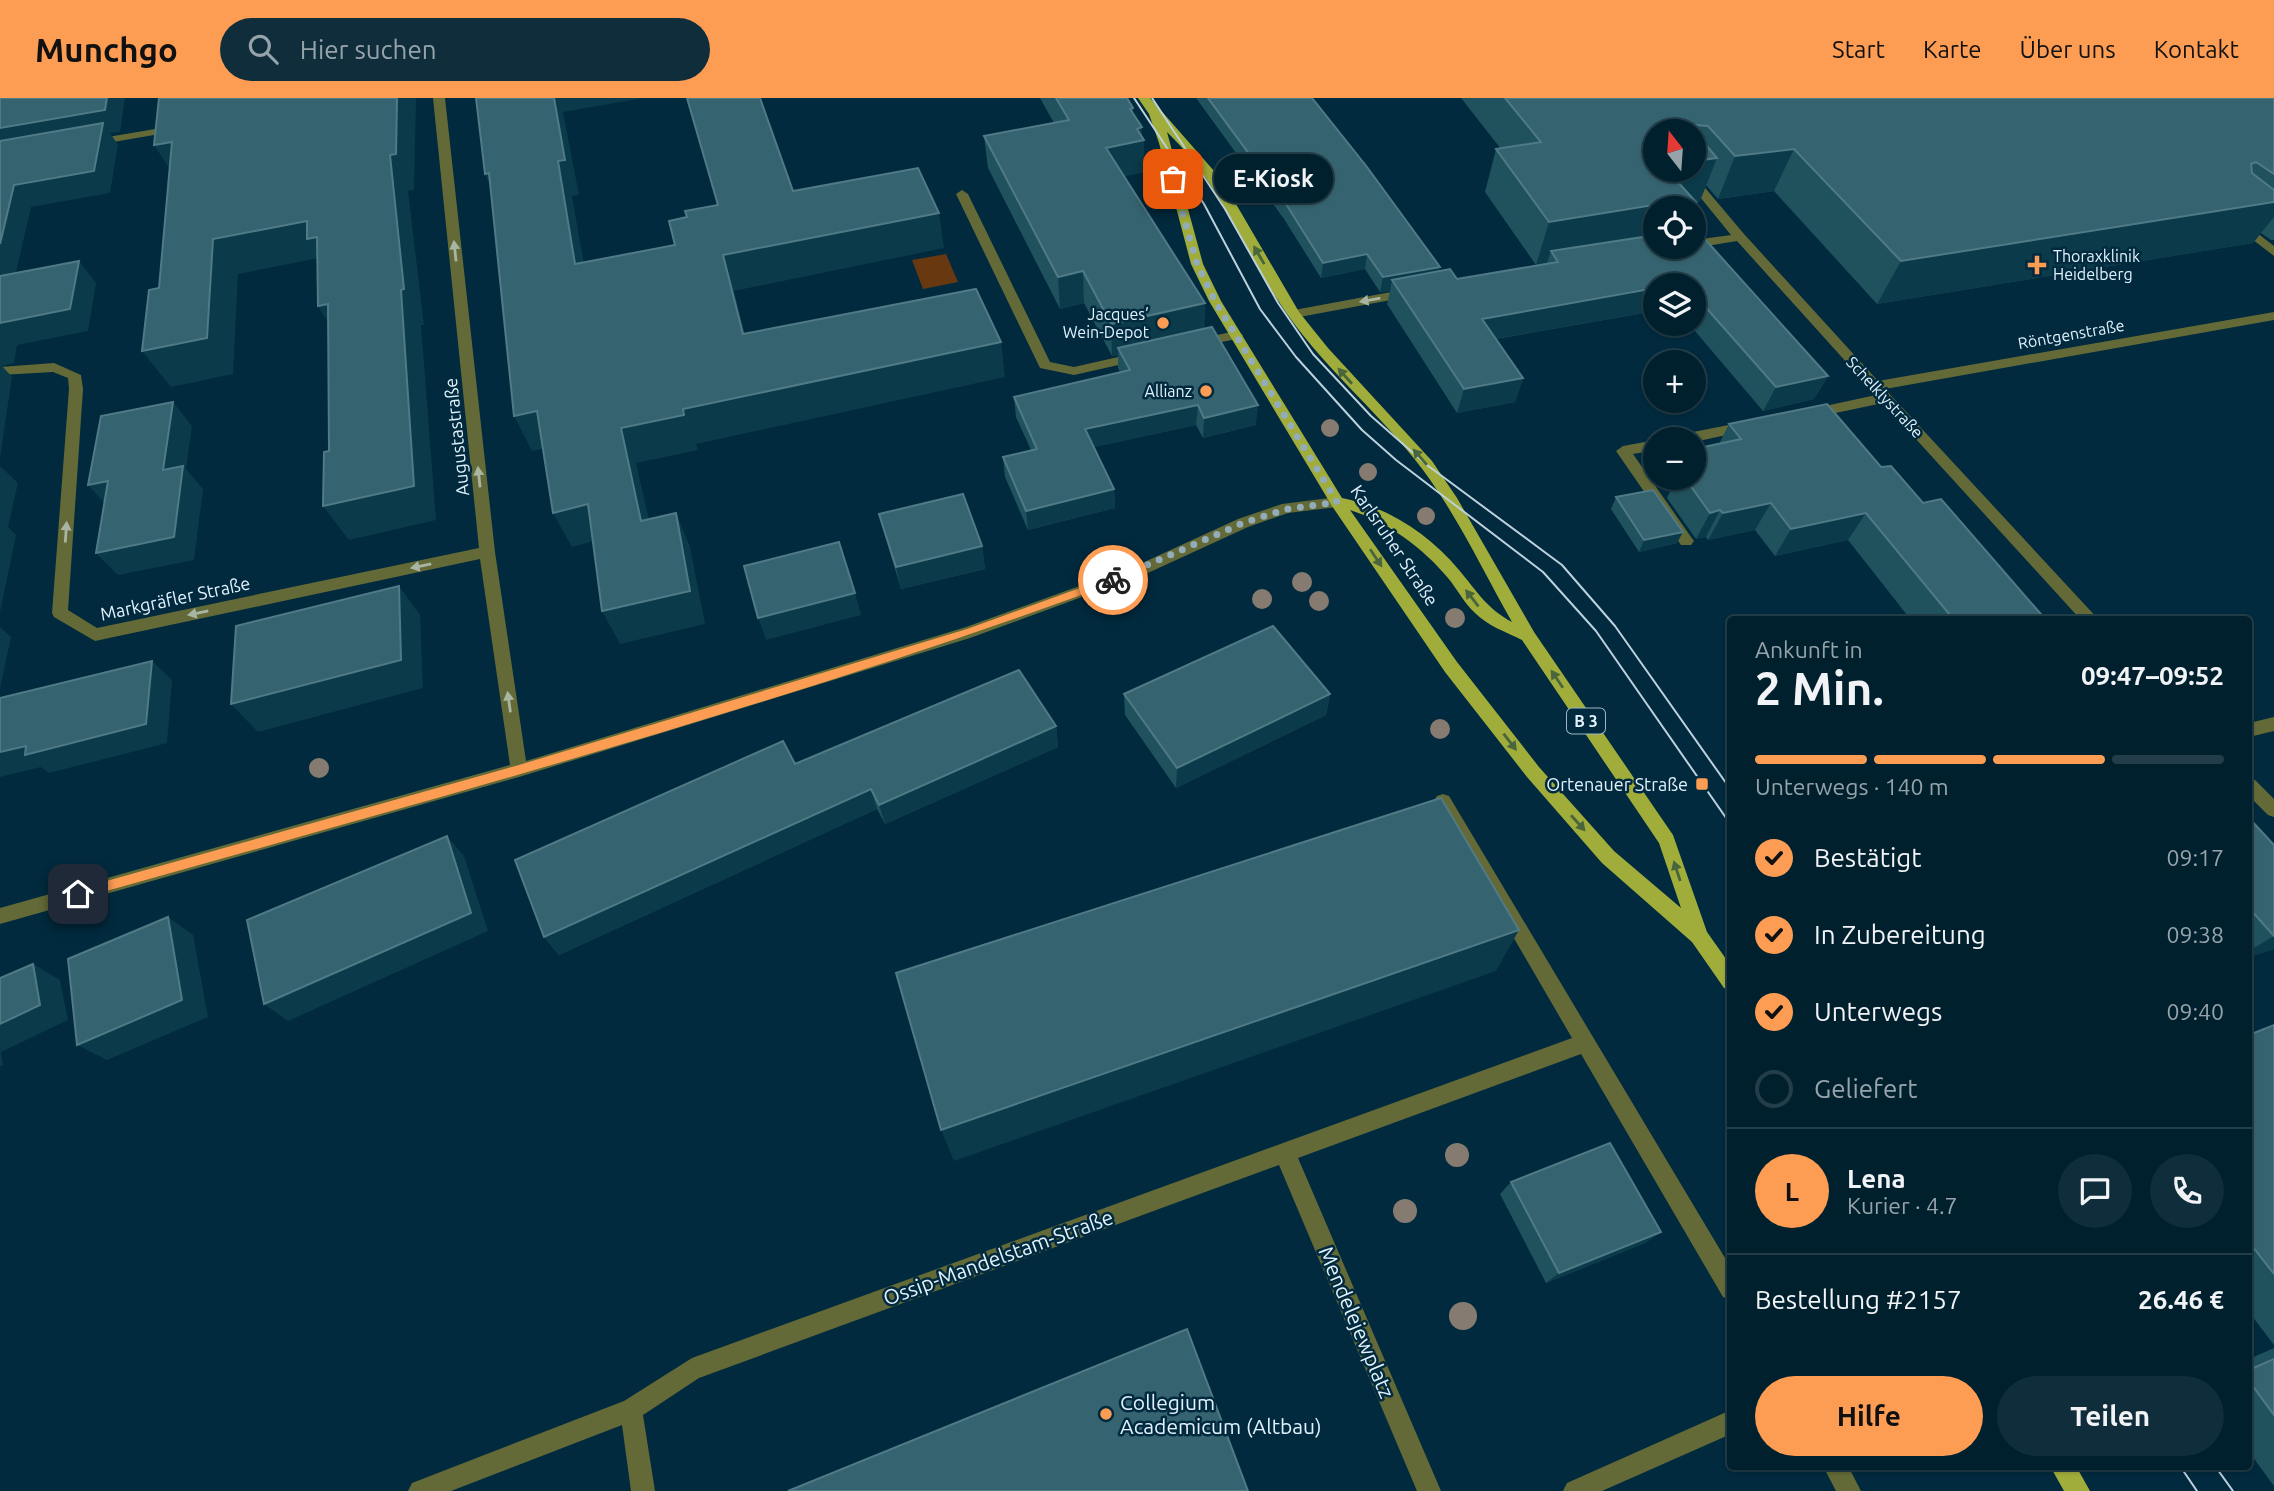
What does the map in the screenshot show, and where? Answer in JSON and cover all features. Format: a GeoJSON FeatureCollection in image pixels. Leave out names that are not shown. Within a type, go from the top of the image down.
{"type":"FeatureCollection","features":[{"type":"Feature","properties":{"kind":"main road","name":"Karlsruher Straße"},"geometry":{"type":"LineString","coordinates":[[1144,98],[1217,183],[1294,314],[1323,351],[1427,465],[1459,513],[1528,636],[1667,840],[1699,936]]}},
{"type":"Feature","properties":{"kind":"main road","name":"Karlsruher Straße"},"geometry":{"type":"LineString","coordinates":[[1155,114],[1197,264],[1236,335],[1337,502],[1451,667],[1533,772],[1608,857],[1699,936],[1727,976]]}},
{"type":"Feature","properties":{"kind":"main road","name":"B 3"},"geometry":{"type":"LineString","coordinates":[[1337,502],[1356,504],[1380,515],[1417,541],[1451,570],[1484,613],[1528,636]]}},
{"type":"Feature","properties":{"kind":"main road"},"geometry":{"type":"LineString","coordinates":[[2065,1470],[2078,1491]]}},
{"type":"Feature","properties":{"kind":"street","name":"Augustastraße"},"geometry":{"type":"LineString","coordinates":[[439,98],[487,552],[519,770]]}},
{"type":"Feature","properties":{"kind":"street"},"geometry":{"type":"LineString","coordinates":[[81,145],[189,126]]}},
{"type":"Feature","properties":{"kind":"street","name":"Schelklystraße"},"geometry":{"type":"LineString","coordinates":[[1694,182],[1740,237],[1875,386],[2087,616]]}},
{"type":"Feature","properties":{"kind":"street"},"geometry":{"type":"LineString","coordinates":[[962,194],[1045,365],[1074,370],[1155,353]]}},
{"type":"Feature","properties":{"kind":"street"},"geometry":{"type":"LineString","coordinates":[[2224,211],[2274,252]]}},
{"type":"Feature","properties":{"kind":"street"},"geometry":{"type":"LineString","coordinates":[[1706,242],[1740,237]]}},
{"type":"Feature","properties":{"kind":"street"},"geometry":{"type":"LineString","coordinates":[[1294,314],[1427,289]]}},
{"type":"Feature","properties":{"kind":"street","name":"Röntgenstraße"},"geometry":{"type":"LineString","coordinates":[[1875,386],[2274,316]]}},
{"type":"Feature","properties":{"kind":"street"},"geometry":{"type":"LineString","coordinates":[[1182,347],[1236,335]]}},
{"type":"Feature","properties":{"kind":"street","name":"Markgräfler Straße"},"geometry":{"type":"LineString","coordinates":[[0,371],[54,367],[74,375],[76,390],[60,613],[95,635],[487,552]]}},
{"type":"Feature","properties":{"kind":"street"},"geometry":{"type":"LineString","coordinates":[[1792,417],[1886,398]]}},
{"type":"Feature","properties":{"kind":"street"},"geometry":{"type":"LineString","coordinates":[[1706,435],[1765,423]]}},
{"type":"Feature","properties":{"kind":"street"},"geometry":{"type":"LineString","coordinates":[[1643,448],[1623,452],[1643,480]]}},
{"type":"Feature","properties":{"kind":"street"},"geometry":{"type":"LineString","coordinates":[[1650,490],[1686,541]]}},
{"type":"Feature","properties":{"kind":"street"},"geometry":{"type":"LineString","coordinates":[[0,916],[519,770],[970,632],[1145,568],[1243,523],[1287,509],[1337,502]]}},
{"type":"Feature","properties":{"kind":"street"},"geometry":{"type":"LineString","coordinates":[[2252,729],[2274,724]]}},
{"type":"Feature","properties":{"kind":"street"},"geometry":{"type":"LineString","coordinates":[[2252,788],[2274,810]]}},
{"type":"Feature","properties":{"kind":"street"},"geometry":{"type":"LineString","coordinates":[[1443,801],[1727,1282]]}},
{"type":"Feature","properties":{"kind":"street","name":"Ossip-Mandelstam-Straße"},"geometry":{"type":"LineString","coordinates":[[421,1491],[631,1410],[692,1369],[1586,1043]]}},
{"type":"Feature","properties":{"kind":"street","name":"Mendelejewplatz"},"geometry":{"type":"LineString","coordinates":[[1284,1153],[1429,1491]]}},
{"type":"Feature","properties":{"kind":"street"},"geometry":{"type":"LineString","coordinates":[[631,1410],[643,1491]]}},
{"type":"Feature","properties":{"kind":"street"},"geometry":{"type":"LineString","coordinates":[[1575,1491],[1727,1424]]}},
{"type":"Feature","properties":{"kind":"street"},"geometry":{"type":"LineString","coordinates":[[1837,1470],[1849,1491]]}},
{"type":"Feature","properties":{"kind":"shaded area"},"geometry":{"type":"Polygon","coordinates":[[[946,254],[958,282],[923,289],[912,260],[946,254]]]}},
{"type":"Feature","properties":{"kind":"building"},"geometry":{"type":"Polygon","coordinates":[[[0,98],[107,98],[105,110],[0,128],[0,98]]]}},
{"type":"Feature","properties":{"kind":"building"},"geometry":{"type":"Polygon","coordinates":[[[159,98],[397,98],[396,154],[390,155],[404,289],[401,290],[414,486],[323,506],[324,452],[329,451],[328,304],[318,306],[317,237],[307,239],[307,221],[213,239],[207,338],[142,351],[149,290],[159,288],[172,142],[154,145],[159,98]]]}},
{"type":"Feature","properties":{"kind":"building"},"geometry":{"type":"Polygon","coordinates":[[[476,98],[554,98],[565,160],[558,161],[575,264],[675,245],[669,221],[687,217],[685,211],[718,205],[687,98],[760,98],[793,191],[918,168],[939,213],[723,255],[743,334],[976,289],[1001,342],[683,409],[684,415],[621,428],[641,521],[676,513],[690,591],[602,611],[588,504],[553,513],[537,411],[514,416],[489,173],[485,174],[476,98]]]}},
{"type":"Feature","properties":{"kind":"building"},"geometry":{"type":"Polygon","coordinates":[[[1056,98],[1127,98],[1133,108],[1130,109],[1142,127],[1137,129],[1144,140],[1106,148],[1205,303],[1111,324],[1083,271],[1058,277],[984,136],[1069,120],[1056,98]]]}},
{"type":"Feature","properties":{"kind":"building"},"geometry":{"type":"Polygon","coordinates":[[[1208,98],[1312,98],[1367,167],[1440,267],[1383,277],[1367,254],[1323,263],[1286,204],[1208,98]]]}},
{"type":"Feature","properties":{"kind":"building"},"geometry":{"type":"Polygon","coordinates":[[[1505,98],[2274,98],[2274,174],[2256,162],[2251,164],[2252,173],[2274,190],[2274,202],[1901,261],[1794,149],[1735,156],[1706,126],[1706,119],[1643,119],[1643,182],[1678,182],[1691,196],[1643,196],[1643,207],[1549,222],[1496,149],[1541,142],[1505,98]]]}},
{"type":"Feature","properties":{"kind":"building"},"geometry":{"type":"Polygon","coordinates":[[[103,123],[94,171],[14,185],[0,244],[0,141],[103,123]]]}},
{"type":"Feature","properties":{"kind":"building"},"geometry":{"type":"Polygon","coordinates":[[[1706,145],[1717,158],[1706,159],[1706,145]]]}},
{"type":"Feature","properties":{"kind":"building"},"geometry":{"type":"Polygon","coordinates":[[[1643,237],[1643,259],[1706,259],[1706,240],[1828,376],[1776,387],[1706,308],[1706,273],[1643,273],[1643,290],[1482,319],[1523,378],[1464,389],[1392,280],[1450,269],[1457,279],[1558,262],[1551,251],[1643,237]]]}},
{"type":"Feature","properties":{"kind":"building"},"geometry":{"type":"Polygon","coordinates":[[[79,261],[70,309],[0,323],[0,276],[79,261]]]}},
{"type":"Feature","properties":{"kind":"building"},"geometry":{"type":"Polygon","coordinates":[[[1212,327],[1258,405],[1204,418],[1198,405],[1085,429],[1114,489],[1026,511],[1003,457],[1037,449],[1014,397],[1130,370],[1118,348],[1212,327]]]}},
{"type":"Feature","properties":{"kind":"building"},"geometry":{"type":"Polygon","coordinates":[[[173,402],[163,470],[183,466],[174,537],[96,553],[108,481],[88,485],[101,416],[173,402]]]}},
{"type":"Feature","properties":{"kind":"building"},"geometry":{"type":"Polygon","coordinates":[[[1827,404],[1881,467],[1891,466],[1923,503],[1941,499],[2043,616],[1951,616],[1866,513],[1791,529],[1771,503],[1723,513],[1720,510],[1710,513],[1694,490],[1706,490],[1706,446],[1741,439],[1729,424],[1827,404]]]}},
{"type":"Feature","properties":{"kind":"building"},"geometry":{"type":"Polygon","coordinates":[[[1653,490],[1683,532],[1644,540],[1616,497],[1653,490]]]}},
{"type":"Feature","properties":{"kind":"building"},"geometry":{"type":"Polygon","coordinates":[[[963,494],[982,546],[896,567],[879,514],[963,494]]]}},
{"type":"Feature","properties":{"kind":"building"},"geometry":{"type":"Polygon","coordinates":[[[839,542],[855,593],[758,618],[744,566],[839,542]]]}},
{"type":"Feature","properties":{"kind":"building"},"geometry":{"type":"Polygon","coordinates":[[[399,586],[401,660],[231,704],[236,626],[399,586]]]}},
{"type":"Feature","properties":{"kind":"building"},"geometry":{"type":"Polygon","coordinates":[[[1273,626],[1330,694],[1177,768],[1124,694],[1273,626]]]}},
{"type":"Feature","properties":{"kind":"building"},"geometry":{"type":"Polygon","coordinates":[[[152,661],[146,724],[25,755],[26,746],[0,752],[0,698],[152,661]]]}},
{"type":"Feature","properties":{"kind":"building"},"geometry":{"type":"Polygon","coordinates":[[[1019,670],[1056,726],[879,805],[871,789],[544,937],[515,860],[783,741],[795,764],[1019,670]]]}},
{"type":"Feature","properties":{"kind":"building"},"geometry":{"type":"Polygon","coordinates":[[[1441,798],[1519,930],[941,1130],[896,973],[1441,798]]]}},
{"type":"Feature","properties":{"kind":"building"},"geometry":{"type":"Polygon","coordinates":[[[2252,821],[2274,845],[2274,936],[2252,911],[2252,821]]]}},
{"type":"Feature","properties":{"kind":"building"},"geometry":{"type":"Polygon","coordinates":[[[447,836],[471,913],[264,1004],[247,920],[447,836]]]}},
{"type":"Feature","properties":{"kind":"building"},"geometry":{"type":"Polygon","coordinates":[[[168,917],[182,1000],[77,1045],[68,959],[168,917]]]}},
{"type":"Feature","properties":{"kind":"building"},"geometry":{"type":"Polygon","coordinates":[[[33,964],[40,1005],[0,1024],[0,978],[33,964]]]}},
{"type":"Feature","properties":{"kind":"building"},"geometry":{"type":"Polygon","coordinates":[[[2274,1025],[2274,1274],[2252,1246],[2252,1034],[2274,1025]]]}},
{"type":"Feature","properties":{"kind":"building"},"geometry":{"type":"Polygon","coordinates":[[[1610,1143],[1661,1232],[1559,1273],[1511,1182],[1610,1143]]]}},
{"type":"Feature","properties":{"kind":"building","name":"Collegium Academicum (Altbau)"},"geometry":{"type":"Polygon","coordinates":[[[1187,1329],[1248,1491],[788,1491],[1187,1329]]]}},
{"type":"Feature","properties":{"kind":"building"},"geometry":{"type":"Polygon","coordinates":[[[2274,1359],[2274,1415],[2252,1385],[2252,1369],[2274,1359]]]}},
{"type":"Feature","properties":{"kind":"tram line"},"geometry":{"type":"LineString","coordinates":[[1134,98],[1204,204],[1260,309],[1296,357],[1362,430],[1396,460],[1543,572],[1596,631],[1727,819]]}},
{"type":"Feature","properties":{"kind":"tram line"},"geometry":{"type":"LineString","coordinates":[[1152,98],[1225,209],[1278,303],[1313,354],[1371,416],[1427,465],[1562,565],[1615,626],[1727,784]]}},
{"type":"Feature","properties":{"kind":"tram line"},"geometry":{"type":"LineString","coordinates":[[2183,1470],[2197,1491]]}},
{"type":"Feature","properties":{"kind":"tram line"},"geometry":{"type":"LineString","coordinates":[[2218,1470],[2233,1491]]}},
{"type":"Feature","properties":{"kind":"way so far"},"geometry":{"type":"LineString","coordinates":[[1113,580],[1243,523],[1287,509],[1337,502],[1215,301],[1197,264],[1173,179]]}},
{"type":"Feature","properties":{"kind":"place","name":"E-Kiosk"},"geometry":{"type":"Point","coordinates":[1173,179]}},
{"type":"Feature","properties":{"kind":"place","name":"Thoraxklinik Heidelberg"},"geometry":{"type":"Point","coordinates":[2037,265]}},
{"type":"Feature","properties":{"kind":"place","name":"Jacques’ Wein-Depot"},"geometry":{"type":"Point","coordinates":[1163,323]}},
{"type":"Feature","properties":{"kind":"place","name":"Allianz"},"geometry":{"type":"Point","coordinates":[1206,391]}},
{"type":"Feature","properties":{"kind":"place","name":"Ortenauer Straße"},"geometry":{"type":"Point","coordinates":[1702,784]}},
{"type":"Feature","properties":{"kind":"place","name":"Collegium Academicum (Altbau)"},"geometry":{"type":"Point","coordinates":[1106,1414]}},
{"type":"Feature","properties":{"kind":"route"},"geometry":{"type":"LineString","coordinates":[[78,894],[519,770],[970,632],[1113,580]]}}]}
